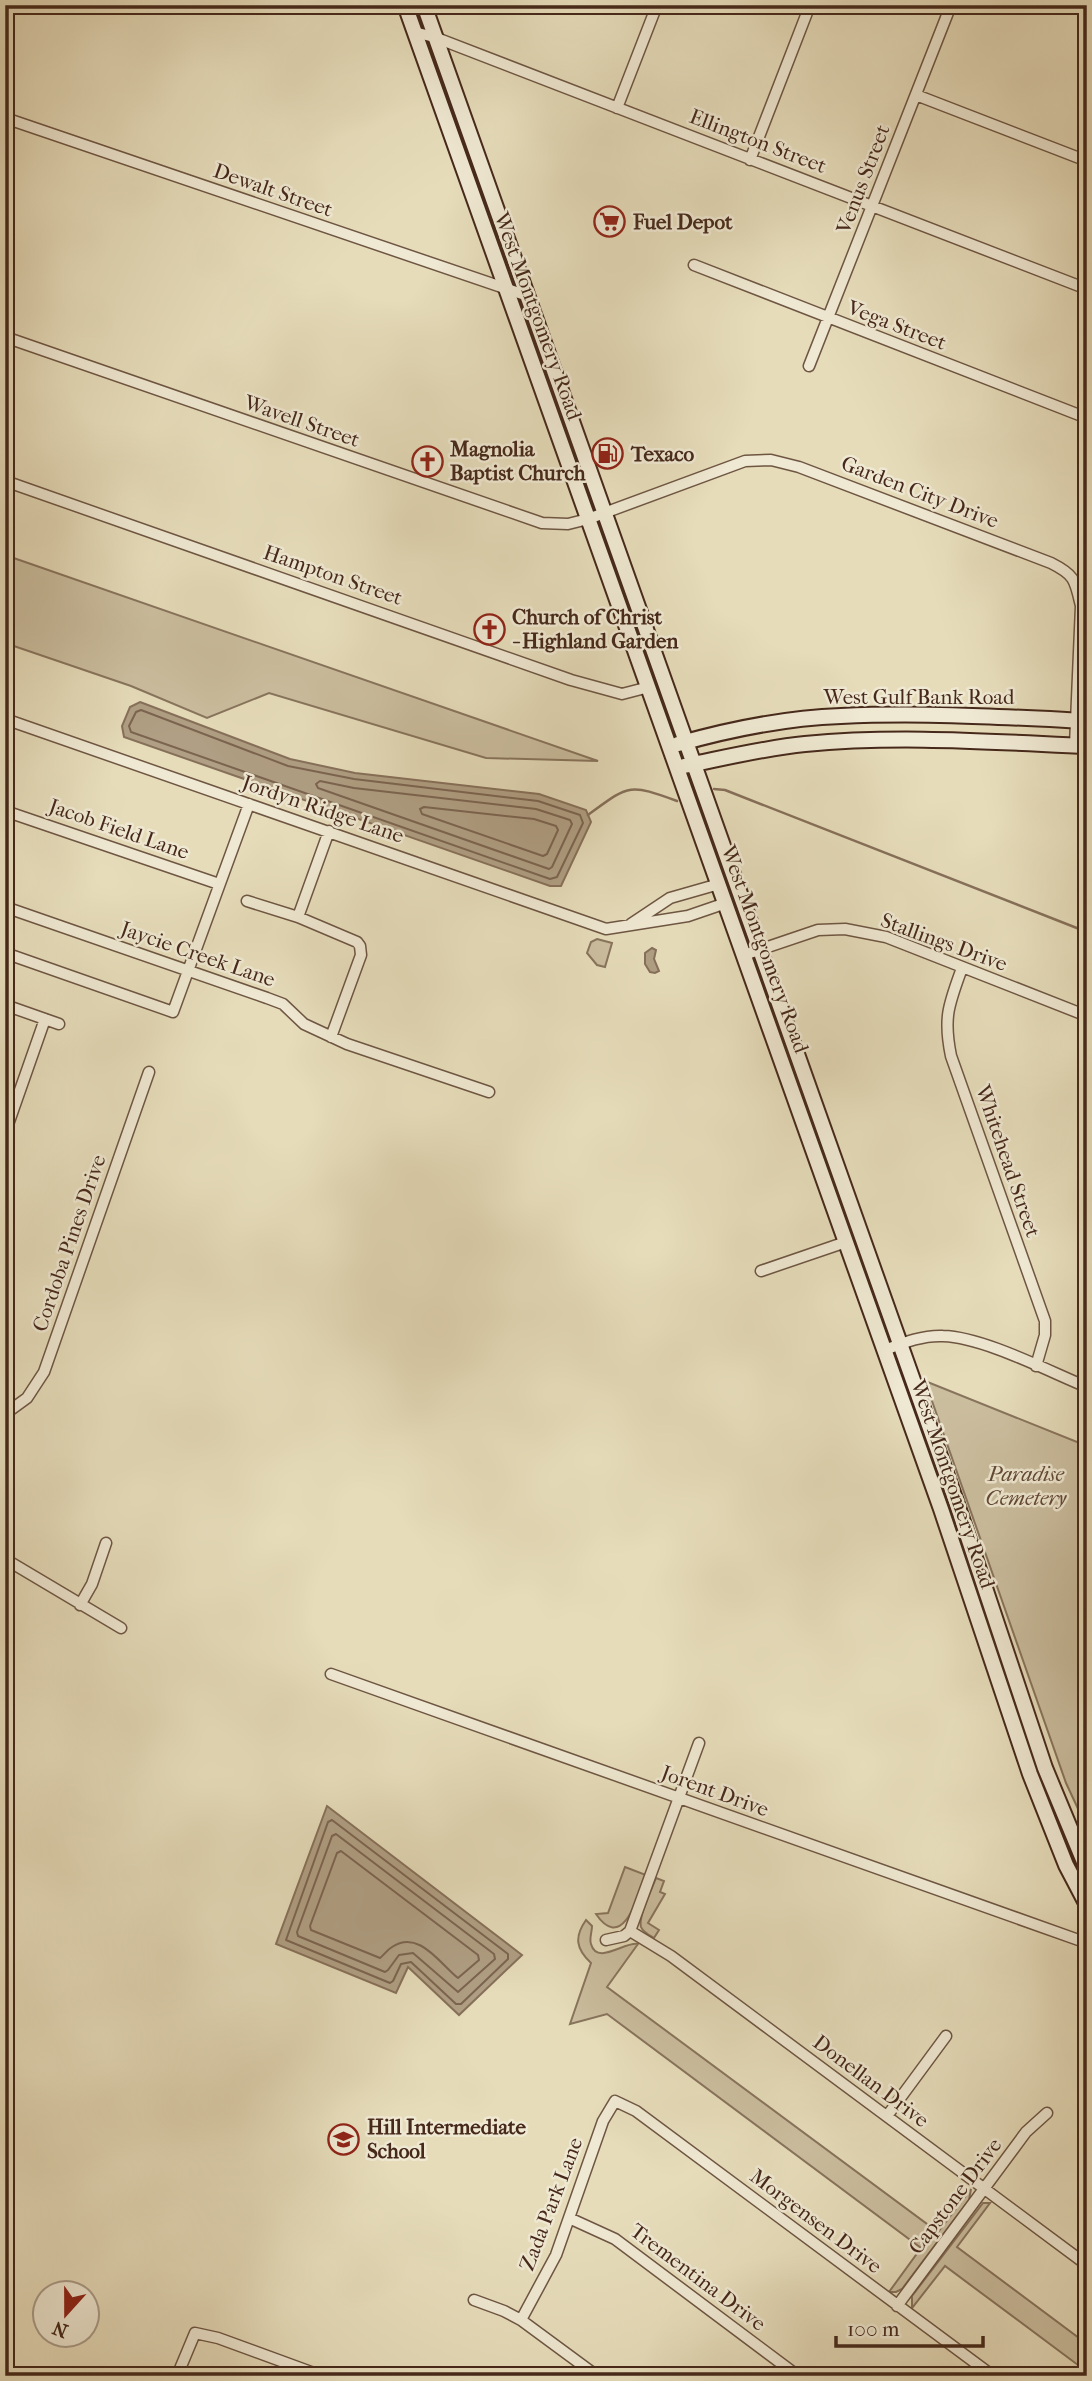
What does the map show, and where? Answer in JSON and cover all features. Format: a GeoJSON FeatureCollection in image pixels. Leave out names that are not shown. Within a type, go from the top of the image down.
{"type":"FeatureCollection","features":[{"type":"Feature","properties":{"kind":"main road","name":"West Montgomery Road"},"geometry":{"type":"LineString","coordinates":[[405,5],[941,1508],[1030,1774],[1066,1866],[1087,1905]]}},
{"type":"Feature","properties":{"kind":"main road","name":"West Montgomery Road"},"geometry":{"type":"LineString","coordinates":[[424,5],[957,1504],[1045,1768],[1087,1869]]}},
{"type":"Feature","properties":{"kind":"main road","name":"West Gulf Bank Road"},"geometry":{"type":"LineString","coordinates":[[670,746],[745,728],[807,719],[875,715],[1082,720]]}},
{"type":"Feature","properties":{"kind":"main road"},"geometry":{"type":"LineString","coordinates":[[875,715],[875,740]]}},
{"type":"Feature","properties":{"kind":"main road","name":"West Gulf Bank Road"},"geometry":{"type":"LineString","coordinates":[[678,767],[803,745],[875,740],[961,740],[1081,746]]}},
{"type":"Feature","properties":{"kind":"street"},"geometry":{"type":"LineString","coordinates":[[617,108],[657,5]]}},
{"type":"Feature","properties":{"kind":"street"},"geometry":{"type":"LineString","coordinates":[[750,160],[810,5]]}},
{"type":"Feature","properties":{"kind":"street","name":"Venus Street"},"geometry":{"type":"LineString","coordinates":[[809,366],[951,5]]}},
{"type":"Feature","properties":{"kind":"street","name":"Ellington Street"},"geometry":{"type":"LineString","coordinates":[[414,32],[435,37],[1087,289]]}},
{"type":"Feature","properties":{"kind":"street"},"geometry":{"type":"LineString","coordinates":[[916,95],[1087,161]]}},
{"type":"Feature","properties":{"kind":"street","name":"Dewalt Street"},"geometry":{"type":"LineString","coordinates":[[5,118],[528,296]]}},
{"type":"Feature","properties":{"kind":"street","name":"Vega Street"},"geometry":{"type":"LineString","coordinates":[[694,265],[1087,418]]}},
{"type":"Feature","properties":{"kind":"street","name":"Wavell Street"},"geometry":{"type":"LineString","coordinates":[[5,337],[541,523],[568,524],[589,519]]}},
{"type":"Feature","properties":{"kind":"street","name":"Garden City Drive"},"geometry":{"type":"LineString","coordinates":[[589,519],[745,461],[771,460],[799,467],[1051,563],[1069,572],[1081,606],[1081,746]]}},
{"type":"Feature","properties":{"kind":"street","name":"Hampton Street"},"geometry":{"type":"LineString","coordinates":[[5,481],[571,680],[622,694],[649,687]]}},
{"type":"Feature","properties":{"kind":"street","name":"Jordyn Ridge Lane"},"geometry":{"type":"LineString","coordinates":[[5,719],[606,929],[688,916],[726,903]]}},
{"type":"Feature","properties":{"kind":"street"},"geometry":{"type":"LineString","coordinates":[[5,953],[173,1012],[249,804]]}},
{"type":"Feature","properties":{"kind":"street","name":"Jacob Field Lane"},"geometry":{"type":"LineString","coordinates":[[5,811],[219,884]]}},
{"type":"Feature","properties":{"kind":"street"},"geometry":{"type":"LineString","coordinates":[[298,917],[329,831]]}},
{"type":"Feature","properties":{"kind":"street"},"geometry":{"type":"LineString","coordinates":[[628,926],[670,898],[719,884]]}},
{"type":"Feature","properties":{"kind":"street"},"geometry":{"type":"LineString","coordinates":[[247,901],[298,917],[357,942],[360,946],[361,955],[331,1037]]}},
{"type":"Feature","properties":{"kind":"street","name":"Jaycie Creek Lane"},"geometry":{"type":"LineString","coordinates":[[5,907],[283,1004],[304,1024],[331,1037],[489,1092]]}},
{"type":"Feature","properties":{"kind":"street","name":"Stallings Drive"},"geometry":{"type":"LineString","coordinates":[[744,955],[818,930],[845,929],[886,937],[1087,1016]]}},
{"type":"Feature","properties":{"kind":"street","name":"Whitehead Street"},"geometry":{"type":"LineString","coordinates":[[962,968],[947,1008],[946,1031],[951,1056],[1045,1321],[1045,1335],[1036,1366]]}},
{"type":"Feature","properties":{"kind":"street"},"geometry":{"type":"LineString","coordinates":[[5,1005],[59,1024]]}},
{"type":"Feature","properties":{"kind":"street"},"geometry":{"type":"LineString","coordinates":[[6,1126],[45,1019]]}},
{"type":"Feature","properties":{"kind":"street","name":"Cordoba Pines Drive"},"geometry":{"type":"LineString","coordinates":[[5,1414],[27,1398],[44,1372],[149,1072]]}},
{"type":"Feature","properties":{"kind":"street"},"geometry":{"type":"LineString","coordinates":[[761,1271],[846,1242]]}},
{"type":"Feature","properties":{"kind":"street"},"geometry":{"type":"LineString","coordinates":[[885,1350],[913,1339],[941,1336],[967,1339],[1087,1387]]}},
{"type":"Feature","properties":{"kind":"street"},"geometry":{"type":"LineString","coordinates":[[5,1502],[5,1534]]}},
{"type":"Feature","properties":{"kind":"street"},"geometry":{"type":"LineString","coordinates":[[80,1605],[92,1584],[106,1543]]}},
{"type":"Feature","properties":{"kind":"street"},"geometry":{"type":"LineString","coordinates":[[5,1559],[121,1628]]}},
{"type":"Feature","properties":{"kind":"street","name":"Jorent Drive"},"geometry":{"type":"LineString","coordinates":[[331,1674],[1087,1943]]}},
{"type":"Feature","properties":{"kind":"street"},"geometry":{"type":"LineString","coordinates":[[607,1940],[624,1936],[630,1931],[699,1743]]}},
{"type":"Feature","properties":{"kind":"street","name":"Donellan Drive"},"geometry":{"type":"LineString","coordinates":[[630,1931],[671,1956],[1087,2265]]}},
{"type":"Feature","properties":{"kind":"street"},"geometry":{"type":"LineString","coordinates":[[887,2116],[946,2036]]}},
{"type":"Feature","properties":{"kind":"street","name":"Zada Park Lane"},"geometry":{"type":"LineString","coordinates":[[521,2320],[556,2255],[603,2121],[615,2101]]}},
{"type":"Feature","properties":{"kind":"street","name":"Morgensen Drive"},"geometry":{"type":"LineString","coordinates":[[615,2101],[636,2111],[993,2376]]}},
{"type":"Feature","properties":{"kind":"street","name":"Capstone Drive"},"geometry":{"type":"LineString","coordinates":[[897,2306],[1026,2133],[1046,2113]]}},
{"type":"Feature","properties":{"kind":"street","name":"Trementina Drive"},"geometry":{"type":"LineString","coordinates":[[569,2218],[615,2239],[798,2376]]}},
{"type":"Feature","properties":{"kind":"street"},"geometry":{"type":"LineString","coordinates":[[474,2300],[521,2320],[597,2376]]}},
{"type":"Feature","properties":{"kind":"street"},"geometry":{"type":"LineString","coordinates":[[177,2376],[195,2333],[218,2338],[322,2376]]}},
{"type":"Feature","properties":{"kind":"green space"},"geometry":{"type":"Polygon","coordinates":[[[5,555],[598,761],[486,758],[269,693],[207,718],[131,686],[5,643],[5,555]]]}},
{"type":"Feature","properties":{"kind":"green space"},"geometry":{"type":"Polygon","coordinates":[[[597,939],[612,943],[605,967],[597,965],[587,953],[591,942],[597,939]]]}},
{"type":"Feature","properties":{"kind":"green space","name":"Paradise Cemetery"},"geometry":{"type":"Polygon","coordinates":[[[925,1381],[1087,1446],[1087,1828],[1066,1783],[925,1381]]]}},
{"type":"Feature","properties":{"kind":"green space"},"geometry":{"type":"Polygon","coordinates":[[[625,1867],[646,1875],[628,1917],[622,1924],[614,1927],[606,1925],[596,1914],[608,1913],[625,1867]]]}},
{"type":"Feature","properties":{"kind":"green space"},"geometry":{"type":"Polygon","coordinates":[[[656,1878],[664,1881],[660,1892],[665,1894],[648,1923],[659,1930],[654,1938],[643,1930],[641,1922],[656,1878]]]}},
{"type":"Feature","properties":{"kind":"green space"},"geometry":{"type":"Polygon","coordinates":[[[586,1920],[592,1926],[591,1944],[599,1953],[638,1944],[607,1987],[938,2232],[971,2189],[969,2200],[902,2289],[889,2292],[921,2248],[607,2014],[570,2024],[591,1963],[578,1943],[586,1920]]]}},
{"type":"Feature","properties":{"kind":"green space"},"geometry":{"type":"Polygon","coordinates":[[[983,2203],[990,2203],[957,2247],[1087,2344],[1087,2376],[1074,2376],[1082,2368],[945,2266],[912,2308],[912,2296],[983,2203]]]}},
{"type":"Feature","properties":{"kind":"water"},"geometry":{"type":"Polygon","coordinates":[[[140,702],[290,759],[355,773],[539,794],[586,810],[591,822],[561,886],[550,886],[124,737],[122,726],[130,707],[140,702]]]}},
{"type":"Feature","properties":{"kind":"water"},"geometry":{"type":"Polygon","coordinates":[[[652,948],[656,950],[654,959],[659,971],[655,973],[650,972],[645,964],[645,953],[652,948]]]}},
{"type":"Feature","properties":{"kind":"water"},"geometry":{"type":"Polygon","coordinates":[[[327,1806],[522,1955],[459,2015],[408,1967],[396,1993],[276,1944],[327,1806]]]}},
{"type":"Feature","properties":{"kind":"waterway"},"geometry":{"type":"LineString","coordinates":[[714,789],[725,790],[1087,932]]}},
{"type":"Feature","properties":{"kind":"waterway"},"geometry":{"type":"LineString","coordinates":[[588,815],[629,790],[648,791],[677,801]]}},
{"type":"Feature","properties":{"kind":"place","name":"Fuel Depot"},"geometry":{"type":"Point","coordinates":[610,222]}},
{"type":"Feature","properties":{"kind":"place","name":"Texaco"},"geometry":{"type":"Point","coordinates":[608,454]}},
{"type":"Feature","properties":{"kind":"place","name":"Magnolia Baptist Church"},"geometry":{"type":"Point","coordinates":[427,461]}},
{"type":"Feature","properties":{"kind":"place","name":"Church of Christ - Highland Garden"},"geometry":{"type":"Point","coordinates":[489,629]}},
{"type":"Feature","properties":{"kind":"place","name":"Hill Intermediate School"},"geometry":{"type":"Point","coordinates":[344,2139]}}]}
